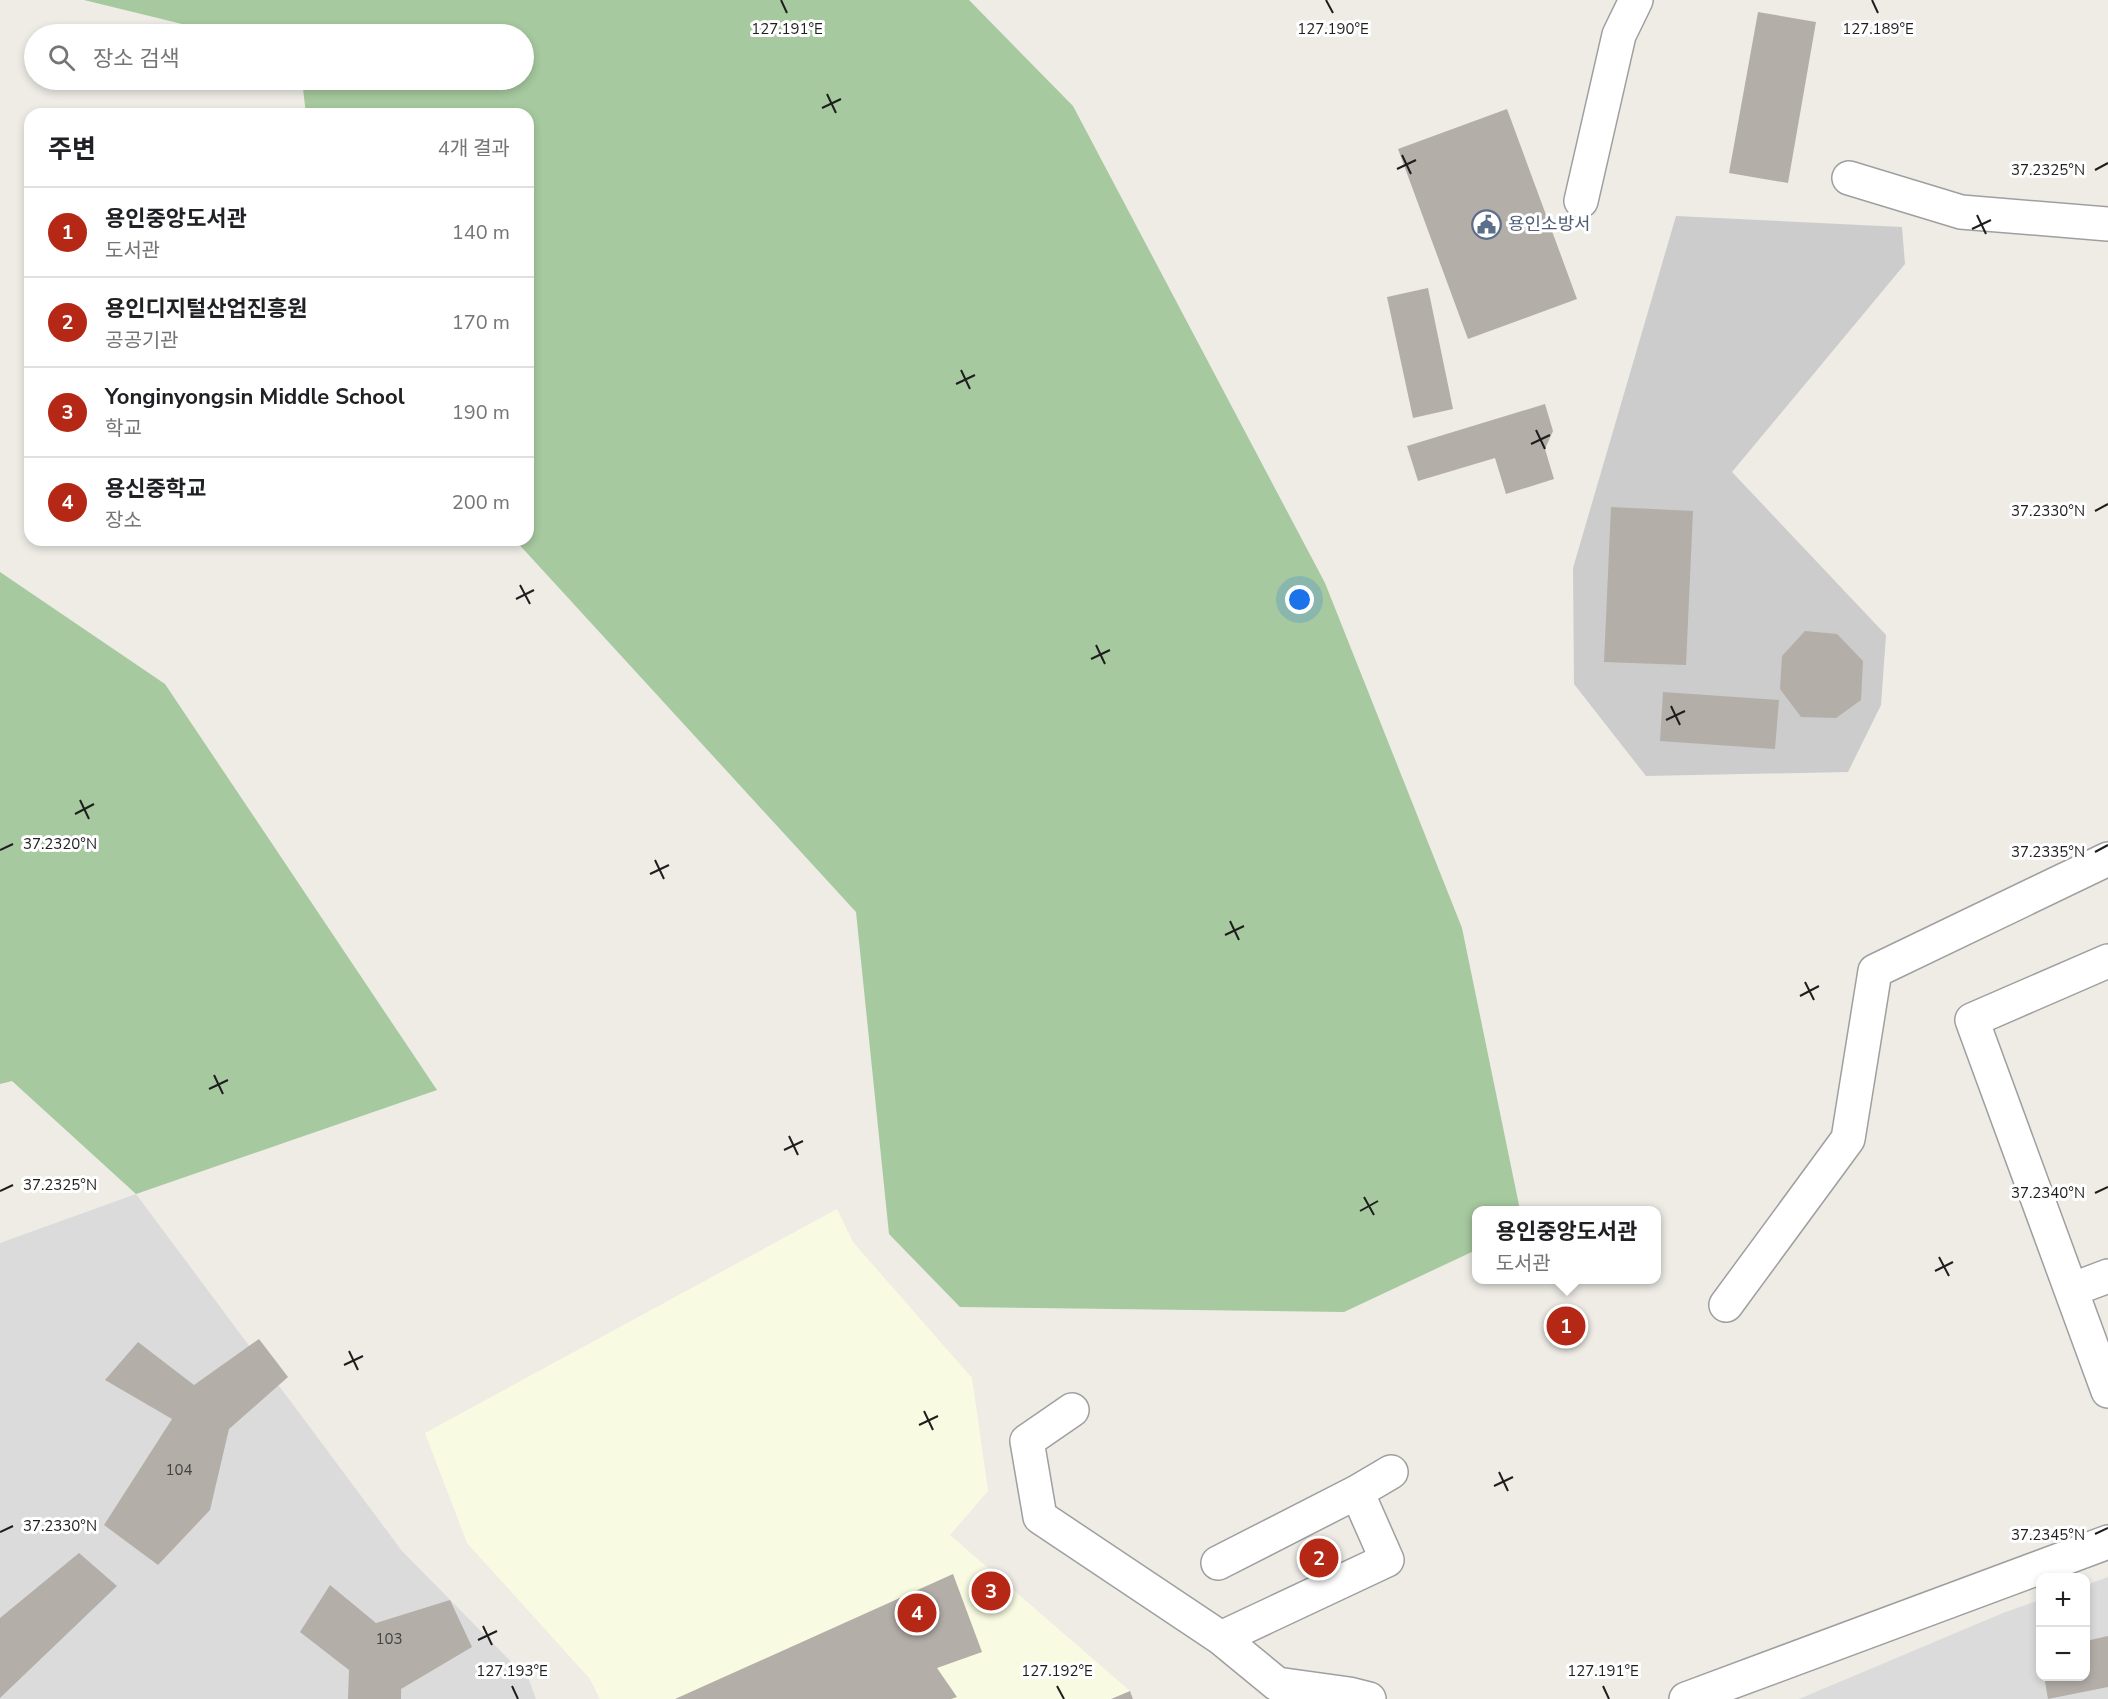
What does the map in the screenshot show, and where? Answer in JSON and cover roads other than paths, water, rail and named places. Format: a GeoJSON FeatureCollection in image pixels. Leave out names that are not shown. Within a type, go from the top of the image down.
{"type":"FeatureCollection","features":[{"type":"Feature","properties":{"kind":"street"},"geometry":{"type":"LineString","coordinates":[[1581,201],[1619,35],[1636,0]]}},
{"type":"Feature","properties":{"kind":"street"},"geometry":{"type":"LineString","coordinates":[[1849,178],[1961,212],[2108,224]]}},
{"type":"Feature","properties":{"kind":"street"},"geometry":{"type":"LineString","coordinates":[[1726,1305],[1848,1139],[1875,971],[2108,859]]}},
{"type":"Feature","properties":{"kind":"street"},"geometry":{"type":"LineString","coordinates":[[2108,961],[1972,1020],[2108,1391]]}},
{"type":"Feature","properties":{"kind":"street"},"geometry":{"type":"LineString","coordinates":[[2071,1290],[2108,1276]]}},
{"type":"Feature","properties":{"kind":"street"},"geometry":{"type":"LineString","coordinates":[[1071,1410],[1027,1441],[1040,1517],[1221,1638],[1277,1684],[1369,1699]]}},
{"type":"Feature","properties":{"kind":"street"},"geometry":{"type":"LineString","coordinates":[[1218,1563],[1357,1492],[1391,1472]]}},
{"type":"Feature","properties":{"kind":"street"},"geometry":{"type":"LineString","coordinates":[[1221,1638],[1387,1560],[1357,1492]]}},
{"type":"Feature","properties":{"kind":"street"},"geometry":{"type":"LineString","coordinates":[[1686,1699],[2108,1542]]}},
{"type":"Feature","properties":{"kind":"place","name":"용인소방서"},"geometry":{"type":"Point","coordinates":[1487,224]}},
{"type":"Feature","properties":{"kind":"place","name":"용인중앙도서관"},"geometry":{"type":"Point","coordinates":[1566,1326]}},
{"type":"Feature","properties":{"kind":"place","name":"용인디지털산업진흥원"},"geometry":{"type":"Point","coordinates":[1319,1558]}},
{"type":"Feature","properties":{"kind":"place","name":"Yonginyongsin Middle School"},"geometry":{"type":"Point","coordinates":[991,1591]}},
{"type":"Feature","properties":{"kind":"place","name":"용신중학교"},"geometry":{"type":"Point","coordinates":[917,1613]}}]}
